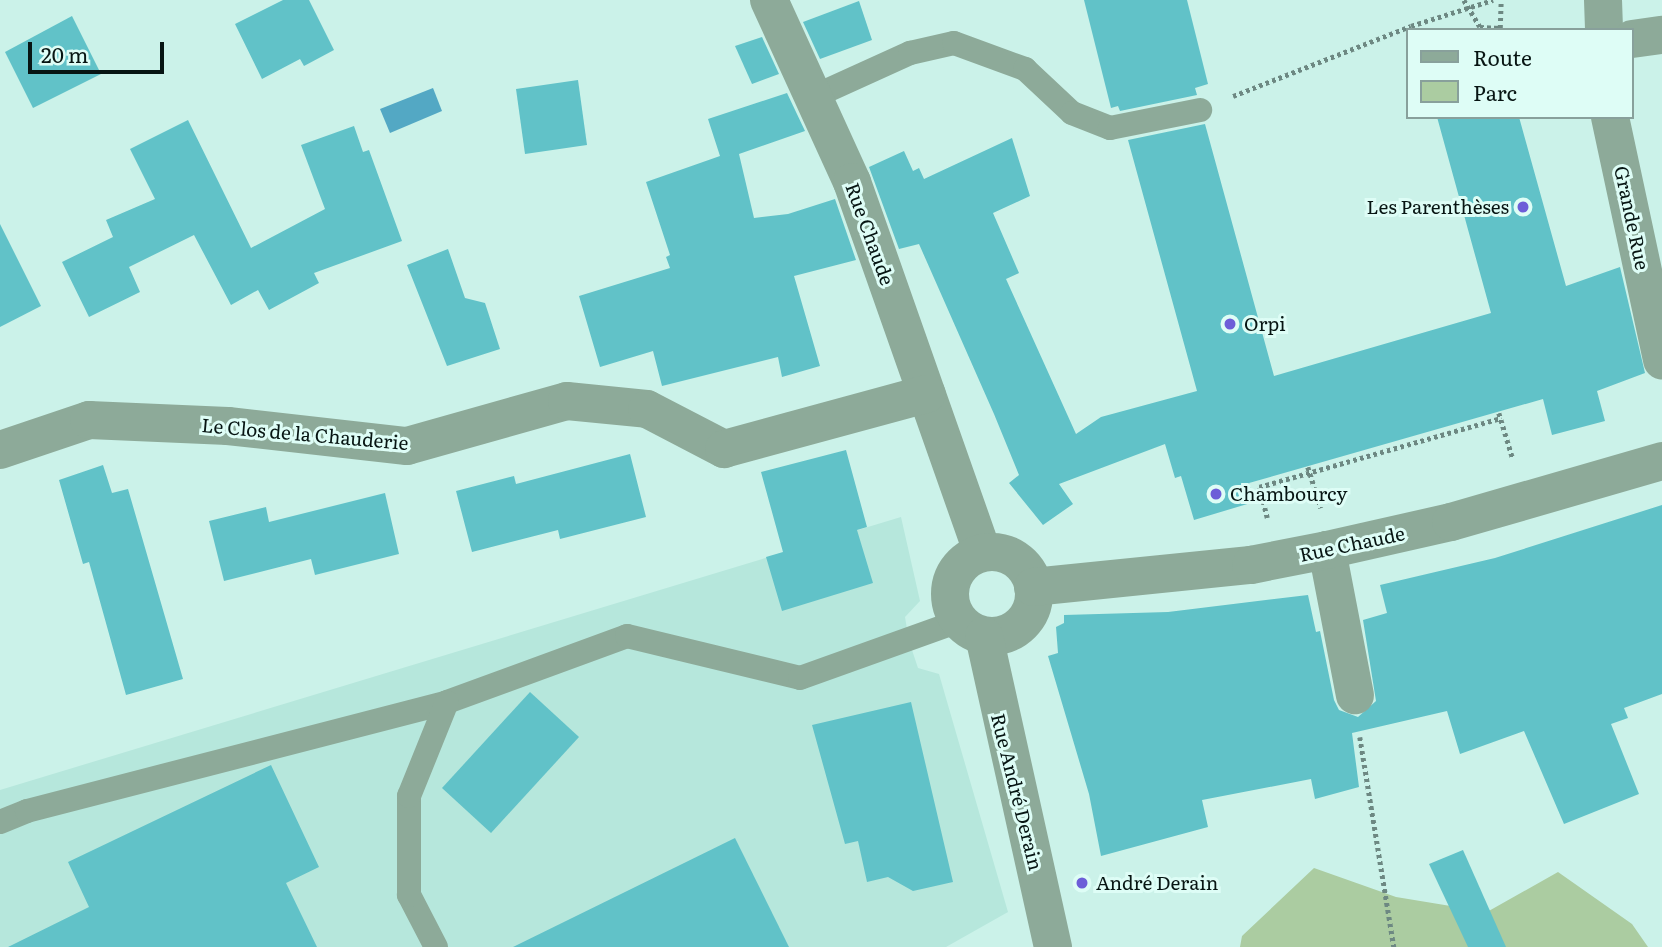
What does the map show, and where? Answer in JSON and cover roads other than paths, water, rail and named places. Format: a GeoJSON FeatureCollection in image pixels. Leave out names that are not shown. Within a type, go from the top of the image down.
{"type":"FeatureCollection","features":[{"type":"Feature","properties":{"kind":"street","name":"Rue Chaude"},"geometry":{"type":"LineString","coordinates":[[769,0],[852,182],[983,553]]}},
{"type":"Feature","properties":{"kind":"street"},"geometry":{"type":"LineString","coordinates":[[1603,0],[1604,28]]}},
{"type":"Feature","properties":{"kind":"street"},"geometry":{"type":"LineString","coordinates":[[1634,39],[1662,35]]}},
{"type":"Feature","properties":{"kind":"street","name":"Grande Rue"},"geometry":{"type":"LineString","coordinates":[[1610,119],[1662,360]]}},
{"type":"Feature","properties":{"kind":"street","name":"Le Clos de la Chauderie"},"geometry":{"type":"LineString","coordinates":[[0,450],[89,420],[228,426],[407,446],[567,401],[647,409],[724,449],[928,394]]}},
{"type":"Feature","properties":{"kind":"street","name":"Rue Chaude"},"geometry":{"type":"LineString","coordinates":[[1033,587],[1251,565],[1326,550],[1451,522],[1662,461]]}},
{"type":"Feature","properties":{"kind":"street"},"geometry":{"type":"LineString","coordinates":[[1326,550],[1355,695]]}},
{"type":"Feature","properties":{"kind":"street"},"geometry":{"type":"LineString","coordinates":[[983,553],[1010,556],[1021,564],[1033,587],[1029,613],[1021,624],[998,636],[971,628],[951,601],[952,580],[964,563],[983,553]]}},
{"type":"Feature","properties":{"kind":"street","name":"Rue André Derain"},"geometry":{"type":"LineString","coordinates":[[971,628],[1053,947]]}},
{"type":"Feature","properties":{"kind":"lane"},"geometry":{"type":"LineString","coordinates":[[813,97],[909,53],[954,43],[1025,69],[1072,113],[1110,128],[1200,110]]}},
{"type":"Feature","properties":{"kind":"lane"},"geometry":{"type":"LineString","coordinates":[[0,822],[27,811],[447,702],[627,636],[800,678],[971,628]]}},
{"type":"Feature","properties":{"kind":"lane"},"geometry":{"type":"LineString","coordinates":[[436,947],[409,895],[409,796],[447,702]]}},
{"type":"Feature","properties":{"kind":"water"},"geometry":{"type":"Polygon","coordinates":[[[433,88],[442,111],[390,133],[380,109],[433,88]]]}},
{"type":"Feature","properties":{"kind":"place","name":"Les Parenthèses"},"geometry":{"type":"Point","coordinates":[1523,207]}},
{"type":"Feature","properties":{"kind":"place","name":"Orpi"},"geometry":{"type":"Point","coordinates":[1230,324]}},
{"type":"Feature","properties":{"kind":"place","name":"Chambourcy"},"geometry":{"type":"Point","coordinates":[1216,494]}},
{"type":"Feature","properties":{"kind":"place","name":"André Derain"},"geometry":{"type":"Point","coordinates":[1082,883]}}]}
